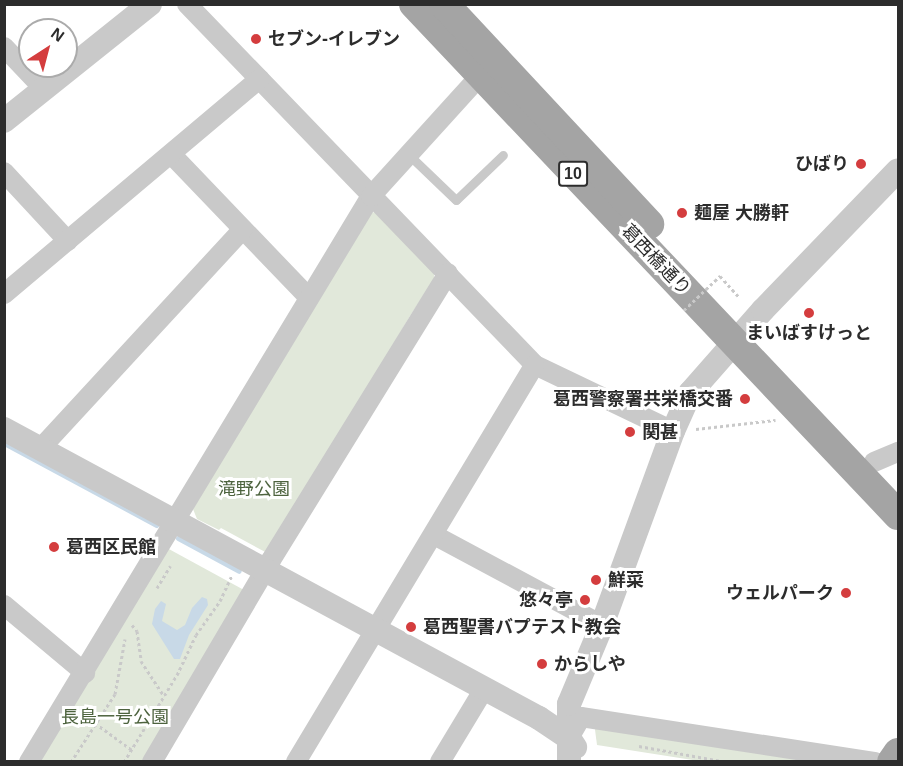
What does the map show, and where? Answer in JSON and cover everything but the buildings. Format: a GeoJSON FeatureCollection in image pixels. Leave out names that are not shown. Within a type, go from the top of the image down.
{"type":"FeatureCollection","features":[{"type":"Feature","properties":{"kind":"main road","name":"葛西橋通り"},"geometry":{"type":"LineString","coordinates":[[414,4],[480,76],[740,335],[886,457],[898,488]]}},
{"type":"Feature","properties":{"kind":"main road","name":"葛西橋通り"},"geometry":{"type":"LineString","coordinates":[[444,4],[898,515]]}},
{"type":"Feature","properties":{"kind":"main road"},"geometry":{"type":"LineString","coordinates":[[892,762],[898,753]]}},
{"type":"Feature","properties":{"kind":"street"},"geometry":{"type":"LineString","coordinates":[[4,121],[150,4]]}},
{"type":"Feature","properties":{"kind":"street"},"geometry":{"type":"LineString","coordinates":[[187,4],[535,365],[683,430]]}},
{"type":"Feature","properties":{"kind":"street"},"geometry":{"type":"LineString","coordinates":[[4,47],[43,88]]}},
{"type":"Feature","properties":{"kind":"street"},"geometry":{"type":"LineString","coordinates":[[29,762],[85,673],[130,618],[174,519],[371,196],[480,76]]}},
{"type":"Feature","properties":{"kind":"street"},"geometry":{"type":"LineString","coordinates":[[4,294],[172,155],[259,79]]}},
{"type":"Feature","properties":{"kind":"street"},"geometry":{"type":"LineString","coordinates":[[172,155],[308,297]]}},
{"type":"Feature","properties":{"kind":"street"},"geometry":{"type":"LineString","coordinates":[[569,762],[569,704],[683,430],[682,409],[700,379],[898,170]]}},
{"type":"Feature","properties":{"kind":"street"},"geometry":{"type":"LineString","coordinates":[[4,172],[68,241]]}},
{"type":"Feature","properties":{"kind":"street"},"geometry":{"type":"LineString","coordinates":[[40,448],[243,229]]}},
{"type":"Feature","properties":{"kind":"street"},"geometry":{"type":"LineString","coordinates":[[152,762],[265,569],[448,273]]}},
{"type":"Feature","properties":{"kind":"street"},"geometry":{"type":"LineString","coordinates":[[296,762],[535,365]]}},
{"type":"Feature","properties":{"kind":"street"},"geometry":{"type":"LineString","coordinates":[[4,429],[174,519],[484,689],[569,738],[584,762]]}},
{"type":"Feature","properties":{"kind":"street"},"geometry":{"type":"LineString","coordinates":[[434,535],[602,625]]}},
{"type":"Feature","properties":{"kind":"street"},"geometry":{"type":"LineString","coordinates":[[4,605],[85,673]]}},
{"type":"Feature","properties":{"kind":"street"},"geometry":{"type":"LineString","coordinates":[[440,762],[484,689]]}},
{"type":"Feature","properties":{"kind":"street"},"geometry":{"type":"LineString","coordinates":[[569,738],[581,717],[876,762]]}},
{"type":"Feature","properties":{"kind":"lane"},"geometry":{"type":"LineString","coordinates":[[409,155],[456,200],[503,155]]}},
{"type":"Feature","properties":{"kind":"path"},"geometry":{"type":"LineString","coordinates":[[684,310],[720,276],[739,297]]}},
{"type":"Feature","properties":{"kind":"path"},"geometry":{"type":"LineString","coordinates":[[683,430],[786,418]]}},
{"type":"Feature","properties":{"kind":"path"},"geometry":{"type":"LineString","coordinates":[[156,589],[171,563]]}},
{"type":"Feature","properties":{"kind":"path"},"geometry":{"type":"LineString","coordinates":[[124,762],[164,697],[196,635],[220,601],[232,573]]}},
{"type":"Feature","properties":{"kind":"path"},"geometry":{"type":"LineString","coordinates":[[130,618],[137,631],[141,662],[164,697],[183,709]]}},
{"type":"Feature","properties":{"kind":"path"},"geometry":{"type":"LineString","coordinates":[[71,762],[115,694],[130,618]]}},
{"type":"Feature","properties":{"kind":"path"},"geometry":{"type":"LineString","coordinates":[[95,723],[132,750]]}},
{"type":"Feature","properties":{"kind":"path"},"geometry":{"type":"LineString","coordinates":[[628,744],[727,762]]}},
{"type":"Feature","properties":{"kind":"green space","name":"滝野公園"},"geometry":{"type":"Polygon","coordinates":[[[378,212],[434,269],[434,279],[269,554],[221,528],[219,530],[197,519],[193,509],[366,213],[378,212]]]}},
{"type":"Feature","properties":{"kind":"green space","name":"長島一号公園"},"geometry":{"type":"Polygon","coordinates":[[[167,548],[244,590],[143,761],[35,762],[167,548]]]}},
{"type":"Feature","properties":{"kind":"green space"},"geometry":{"type":"Polygon","coordinates":[[[594,722],[851,761],[699,761],[597,745],[594,722]]]}},
{"type":"Feature","properties":{"kind":"water"},"geometry":{"type":"Polygon","coordinates":[[[202,597],[207,599],[208,605],[189,635],[180,659],[174,659],[152,624],[155,609],[161,601],[166,604],[162,621],[177,630],[185,625],[192,608],[202,597]]]}},
{"type":"Feature","properties":{"kind":"waterway"},"geometry":{"type":"LineString","coordinates":[[4,443],[156,525]]}},
{"type":"Feature","properties":{"kind":"waterway"},"geometry":{"type":"LineString","coordinates":[[178,538],[239,571]]}},
{"type":"Feature","properties":{"kind":"place","name":"セブン-イレブン"},"geometry":{"type":"Point","coordinates":[256,39]}},
{"type":"Feature","properties":{"kind":"place","name":"ひばり"},"geometry":{"type":"Point","coordinates":[861,164]}},
{"type":"Feature","properties":{"kind":"place","name":"麺屋 大勝軒"},"geometry":{"type":"Point","coordinates":[682,213]}},
{"type":"Feature","properties":{"kind":"place","name":"まいばすけっと"},"geometry":{"type":"Point","coordinates":[809,313]}},
{"type":"Feature","properties":{"kind":"place","name":"葛西警察署共栄橋交番"},"geometry":{"type":"Point","coordinates":[745,399]}},
{"type":"Feature","properties":{"kind":"place","name":"関甚"},"geometry":{"type":"Point","coordinates":[630,432]}},
{"type":"Feature","properties":{"kind":"place","name":"葛西区民館"},"geometry":{"type":"Point","coordinates":[54,547]}},
{"type":"Feature","properties":{"kind":"place","name":"鮮菜"},"geometry":{"type":"Point","coordinates":[596,580]}},
{"type":"Feature","properties":{"kind":"place","name":"ウェルパーク"},"geometry":{"type":"Point","coordinates":[846,593]}},
{"type":"Feature","properties":{"kind":"place","name":"悠々亭"},"geometry":{"type":"Point","coordinates":[585,600]}},
{"type":"Feature","properties":{"kind":"place","name":"葛西聖書バプテスト教会"},"geometry":{"type":"Point","coordinates":[411,627]}},
{"type":"Feature","properties":{"kind":"place","name":"からしや"},"geometry":{"type":"Point","coordinates":[542,664]}}]}
